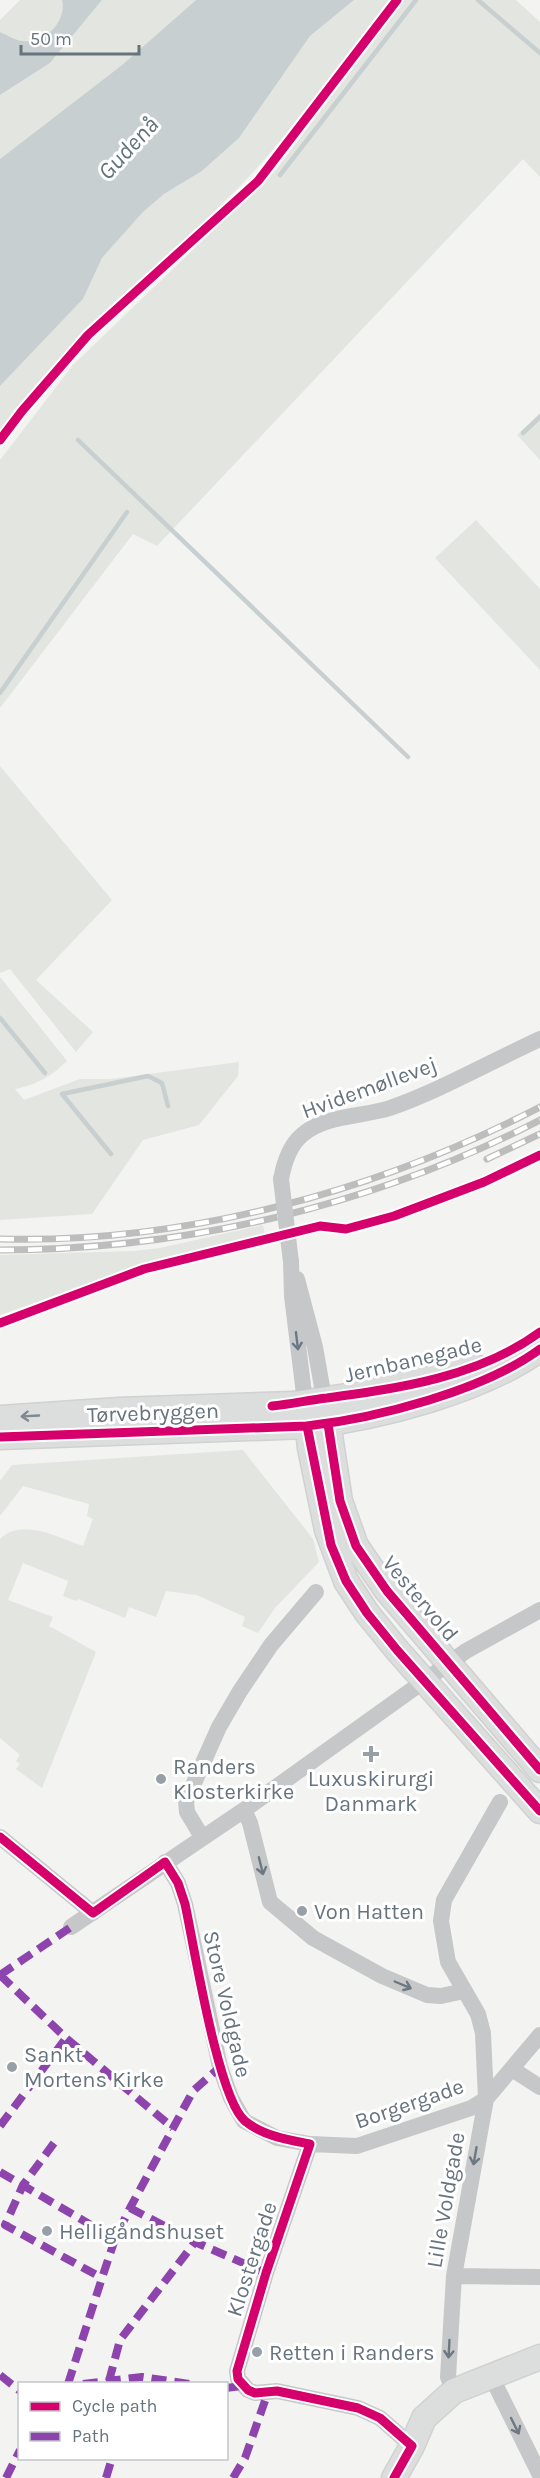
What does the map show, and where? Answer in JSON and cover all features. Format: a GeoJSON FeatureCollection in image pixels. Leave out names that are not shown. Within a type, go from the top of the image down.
{"type":"FeatureCollection","features":[{"type":"Feature","properties":{"kind":"main road","name":"Jernbanegade"},"geometry":{"type":"LineString","coordinates":[[315,1400],[367,1393],[479,1366],[522,1346],[540,1332]]}},
{"type":"Feature","properties":{"kind":"main road","name":"Jernbanegade"},"geometry":{"type":"LineString","coordinates":[[317,1425],[354,1420],[451,1392],[506,1370],[540,1349]]}},
{"type":"Feature","properties":{"kind":"main road","name":"Tørvebryggen"},"geometry":{"type":"LineString","coordinates":[[0,1418],[119,1410],[272,1406],[315,1400]]}},
{"type":"Feature","properties":{"kind":"main road","name":"Vestervold"},"geometry":{"type":"LineString","coordinates":[[315,1400],[331,1545],[346,1581],[367,1613],[424,1681],[540,1811]]}},
{"type":"Feature","properties":{"kind":"main road","name":"Tørvebryggen"},"geometry":{"type":"LineString","coordinates":[[0,1437],[317,1425]]}},
{"type":"Feature","properties":{"kind":"main road","name":"Vestervold"},"geometry":{"type":"LineString","coordinates":[[317,1425],[356,1546],[387,1591],[540,1770]]}},
{"type":"Feature","properties":{"kind":"main road"},"geometry":{"type":"LineString","coordinates":[[394,2478],[424,2418],[491,2376],[540,2357]]}},
{"type":"Feature","properties":{"kind":"street","name":"Hvidemøllevej"},"geometry":{"type":"LineString","coordinates":[[315,1400],[320,1367],[305,1304],[291,1262],[281,1179],[284,1164],[291,1149],[301,1136],[314,1127],[390,1108],[540,1039]]}},
{"type":"Feature","properties":{"kind":"street"},"geometry":{"type":"LineString","coordinates":[[202,1837],[187,1812],[186,1801],[219,1727],[271,1645],[316,1592]]}},
{"type":"Feature","properties":{"kind":"street"},"geometry":{"type":"LineString","coordinates":[[71,1928],[244,1810],[471,1648],[540,1610]]}},
{"type":"Feature","properties":{"kind":"street","name":"Lille Voldgade"},"geometry":{"type":"LineString","coordinates":[[457,2397],[448,2377],[454,2276],[486,2099],[483,2033],[478,2014],[448,1962],[441,1921],[444,1900],[500,1802]]}},
{"type":"Feature","properties":{"kind":"street"},"geometry":{"type":"LineString","coordinates":[[244,1810],[250,1823],[270,1902],[304,1931],[382,1976],[427,1995],[441,1996],[464,1991]]}},
{"type":"Feature","properties":{"kind":"street"},"geometry":{"type":"LineString","coordinates":[[0,1838],[93,1913]]}},
{"type":"Feature","properties":{"kind":"street","name":"Store Voldgade"},"geometry":{"type":"LineString","coordinates":[[165,1862],[178,1883],[185,1904],[219,2067],[231,2098],[244,2121],[277,2138],[310,2144]]}},
{"type":"Feature","properties":{"kind":"street"},"geometry":{"type":"LineString","coordinates":[[486,2099],[540,2035]]}},
{"type":"Feature","properties":{"kind":"street"},"geometry":{"type":"LineString","coordinates":[[512,2069],[540,2087]]}},
{"type":"Feature","properties":{"kind":"street","name":"Borgergade"},"geometry":{"type":"LineString","coordinates":[[310,2144],[357,2146],[471,2108],[486,2099]]}},
{"type":"Feature","properties":{"kind":"street","name":"Klostergade"},"geometry":{"type":"LineString","coordinates":[[310,2144],[266,2273],[237,2370],[238,2379],[242,2386],[255,2393],[277,2391],[358,2408],[380,2418],[412,2446]]}},
{"type":"Feature","properties":{"kind":"street"},"geometry":{"type":"LineString","coordinates":[[454,2276],[540,2277]]}},
{"type":"Feature","properties":{"kind":"street"},"geometry":{"type":"LineString","coordinates":[[491,2376],[540,2475]]}},
{"type":"Feature","properties":{"kind":"shaded area"},"geometry":{"type":"Polygon","coordinates":[[[20,0],[62,0],[61,16],[52,30],[38,39],[19,40],[0,32],[0,20],[20,0]]]}},
{"type":"Feature","properties":{"kind":"shaded area"},"geometry":{"type":"Polygon","coordinates":[[[102,0],[196,0],[122,65],[0,159],[0,95],[50,63],[102,0]]]}},
{"type":"Feature","properties":{"kind":"shaded area"},"geometry":{"type":"Polygon","coordinates":[[[354,0],[389,0],[259,166],[85,336],[55,367],[0,432],[0,386],[83,299],[102,258],[143,212],[164,194],[202,171],[239,138],[310,36],[354,0]]]}},
{"type":"Feature","properties":{"kind":"shaded area"},"geometry":{"type":"Polygon","coordinates":[[[404,0],[516,0],[540,22],[540,177],[523,159],[157,546],[133,534],[0,708],[0,460],[73,365],[275,171],[404,0]]]}},
{"type":"Feature","properties":{"kind":"shaded area"},"geometry":{"type":"Polygon","coordinates":[[[540,413],[540,460],[517,435],[540,413]]]}},
{"type":"Feature","properties":{"kind":"shaded area"},"geometry":{"type":"Polygon","coordinates":[[[476,520],[540,589],[540,670],[435,558],[476,520]]]}},
{"type":"Feature","properties":{"kind":"shaded area"},"geometry":{"type":"Polygon","coordinates":[[[0,766],[112,900],[36,980],[93,1032],[76,1052],[10,969],[0,973],[0,766]]]}},
{"type":"Feature","properties":{"kind":"shaded area"},"geometry":{"type":"Polygon","coordinates":[[[0,977],[67,1061],[43,1079],[15,1089],[24,1100],[80,1079],[111,1079],[239,1062],[238,1076],[199,1125],[143,1140],[92,1214],[0,1220],[0,977]]]}},
{"type":"Feature","properties":{"kind":"shaded area"},"geometry":{"type":"Polygon","coordinates":[[[263,1225],[265,1235],[136,1268],[0,1315],[0,1255],[134,1251],[160,1248],[263,1225]]]}},
{"type":"Feature","properties":{"kind":"shaded area"},"geometry":{"type":"Polygon","coordinates":[[[243,1450],[313,1539],[319,1562],[275,1608],[258,1633],[242,1626],[245,1617],[197,1595],[166,1591],[156,1617],[129,1607],[125,1618],[78,1599],[76,1601],[63,1596],[68,1581],[23,1563],[8,1600],[53,1617],[49,1626],[96,1652],[42,1788],[16,1769],[20,1764],[16,1761],[20,1755],[0,1738],[0,1539],[9,1533],[29,1529],[52,1534],[83,1546],[93,1519],[87,1516],[89,1504],[23,1486],[0,1516],[0,1481],[12,1465],[243,1450]]]}},
{"type":"Feature","properties":{"kind":"water"},"geometry":{"type":"Polygon","coordinates":[[[62,0],[102,0],[50,63],[0,95],[0,32],[22,41],[38,39],[46,35],[61,16],[62,0]]]}},
{"type":"Feature","properties":{"kind":"water","name":"Gudenå"},"geometry":{"type":"Polygon","coordinates":[[[196,0],[354,0],[310,36],[239,138],[202,171],[164,194],[143,212],[102,258],[83,299],[0,386],[0,159],[122,65],[196,0]]]}},
{"type":"Feature","properties":{"kind":"waterway"},"geometry":{"type":"LineString","coordinates":[[280,175],[416,0]]}},
{"type":"Feature","properties":{"kind":"waterway"},"geometry":{"type":"LineString","coordinates":[[478,0],[540,53]]}},
{"type":"Feature","properties":{"kind":"waterway"},"geometry":{"type":"LineString","coordinates":[[523,433],[540,417]]}},
{"type":"Feature","properties":{"kind":"waterway"},"geometry":{"type":"LineString","coordinates":[[78,440],[408,757]]}},
{"type":"Feature","properties":{"kind":"waterway"},"geometry":{"type":"LineString","coordinates":[[0,693],[127,512]]}},
{"type":"Feature","properties":{"kind":"waterway"},"geometry":{"type":"LineString","coordinates":[[0,1018],[45,1073]]}},
{"type":"Feature","properties":{"kind":"waterway"},"geometry":{"type":"LineString","coordinates":[[111,1154],[62,1094],[148,1076],[162,1083],[168,1106]]}},
{"type":"Feature","properties":{"kind":"railway"},"geometry":{"type":"LineString","coordinates":[[0,1239],[69,1238],[139,1232],[209,1222],[278,1206],[346,1187],[413,1164],[478,1137],[540,1107]]}},
{"type":"Feature","properties":{"kind":"railway"},"geometry":{"type":"LineString","coordinates":[[0,1250],[70,1248],[140,1242],[278,1217],[412,1176],[477,1150],[540,1120]]}},
{"type":"Feature","properties":{"kind":"railway"},"geometry":{"type":"LineString","coordinates":[[487,1159],[540,1134]]}},
{"type":"Feature","properties":{"kind":"marked path"},"geometry":{"type":"LineString","coordinates":[[0,1975],[71,1927]]}},
{"type":"Feature","properties":{"kind":"marked path"},"geometry":{"type":"LineString","coordinates":[[0,1975],[66,2038],[173,2128]]}},
{"type":"Feature","properties":{"kind":"marked path"},"geometry":{"type":"LineString","coordinates":[[0,2126],[66,2038]]}},
{"type":"Feature","properties":{"kind":"marked path"},"geometry":{"type":"LineString","coordinates":[[69,2382],[115,2239],[193,2091],[220,2067]]}},
{"type":"Feature","properties":{"kind":"marked path"},"geometry":{"type":"LineString","coordinates":[[54,2143],[23,2185],[5,2225],[102,2278]]}},
{"type":"Feature","properties":{"kind":"marked path"},"geometry":{"type":"LineString","coordinates":[[0,2172],[115,2239]]}},
{"type":"Feature","properties":{"kind":"marked path"},"geometry":{"type":"LineString","coordinates":[[130,2208],[195,2242],[266,2273]]}},
{"type":"Feature","properties":{"kind":"marked path"},"geometry":{"type":"LineString","coordinates":[[109,2381],[120,2340],[195,2242]]}},
{"type":"Feature","properties":{"kind":"marked path"},"geometry":{"type":"LineString","coordinates":[[0,2375],[18,2389]]}},
{"type":"Feature","properties":{"kind":"marked path"},"geometry":{"type":"LineString","coordinates":[[100,2382],[142,2377],[176,2382]]}},
{"type":"Feature","properties":{"kind":"marked path"},"geometry":{"type":"LineString","coordinates":[[228,2388],[242,2386]]}},
{"type":"Feature","properties":{"kind":"marked path"},"geometry":{"type":"LineString","coordinates":[[233,2478],[245,2458],[268,2392]]}},
{"type":"Feature","properties":{"kind":"marked path"},"geometry":{"type":"LineString","coordinates":[[6,2478],[18,2454]]}},
{"type":"Feature","properties":{"kind":"marked path"},"geometry":{"type":"LineString","coordinates":[[106,2478],[111,2460]]}},
{"type":"Feature","properties":{"kind":"cycle path"},"geometry":{"type":"LineString","coordinates":[[0,440],[88,335],[258,181],[397,0]]}},
{"type":"Feature","properties":{"kind":"cycle path"},"geometry":{"type":"LineString","coordinates":[[0,1323],[144,1269],[320,1226],[346,1229],[394,1216],[484,1182],[540,1155]]}},
{"type":"Feature","properties":{"kind":"cycle path"},"geometry":{"type":"LineString","coordinates":[[272,1406],[382,1390],[438,1378],[491,1360],[540,1332]]}},
{"type":"Feature","properties":{"kind":"cycle path"},"geometry":{"type":"LineString","coordinates":[[0,1437],[307,1426],[335,1422],[396,1409],[460,1390],[489,1378],[540,1349]]}},
{"type":"Feature","properties":{"kind":"cycle path"},"geometry":{"type":"LineString","coordinates":[[328,1424],[340,1501],[356,1546],[387,1591],[540,1770]]}},
{"type":"Feature","properties":{"kind":"cycle path"},"geometry":{"type":"LineString","coordinates":[[307,1426],[331,1545],[346,1581],[367,1613],[397,1650],[540,1811]]}},
{"type":"Feature","properties":{"kind":"cycle path"},"geometry":{"type":"LineString","coordinates":[[0,1837],[93,1913],[165,1862],[178,1883],[185,1904],[208,2020],[235,2107],[245,2121],[260,2130],[276,2137],[310,2144],[266,2273],[237,2371],[238,2379],[248,2390],[255,2393],[277,2391],[358,2408],[380,2418],[412,2446],[394,2478]]}},
{"type":"Feature","properties":{"kind":"place","name":"Luxuskirurgi Danmark"},"geometry":{"type":"Point","coordinates":[371,1754]}},
{"type":"Feature","properties":{"kind":"place","name":"Randers Klosterkirke"},"geometry":{"type":"Point","coordinates":[161,1779]}},
{"type":"Feature","properties":{"kind":"place","name":"Von Hatten"},"geometry":{"type":"Point","coordinates":[302,1911]}},
{"type":"Feature","properties":{"kind":"place","name":"Sankt Mortens Kirke"},"geometry":{"type":"Point","coordinates":[12,2067]}},
{"type":"Feature","properties":{"kind":"place","name":"Helligåndshuset"},"geometry":{"type":"Point","coordinates":[47,2231]}},
{"type":"Feature","properties":{"kind":"place","name":"Retten i Randers"},"geometry":{"type":"Point","coordinates":[257,2352]}}]}
